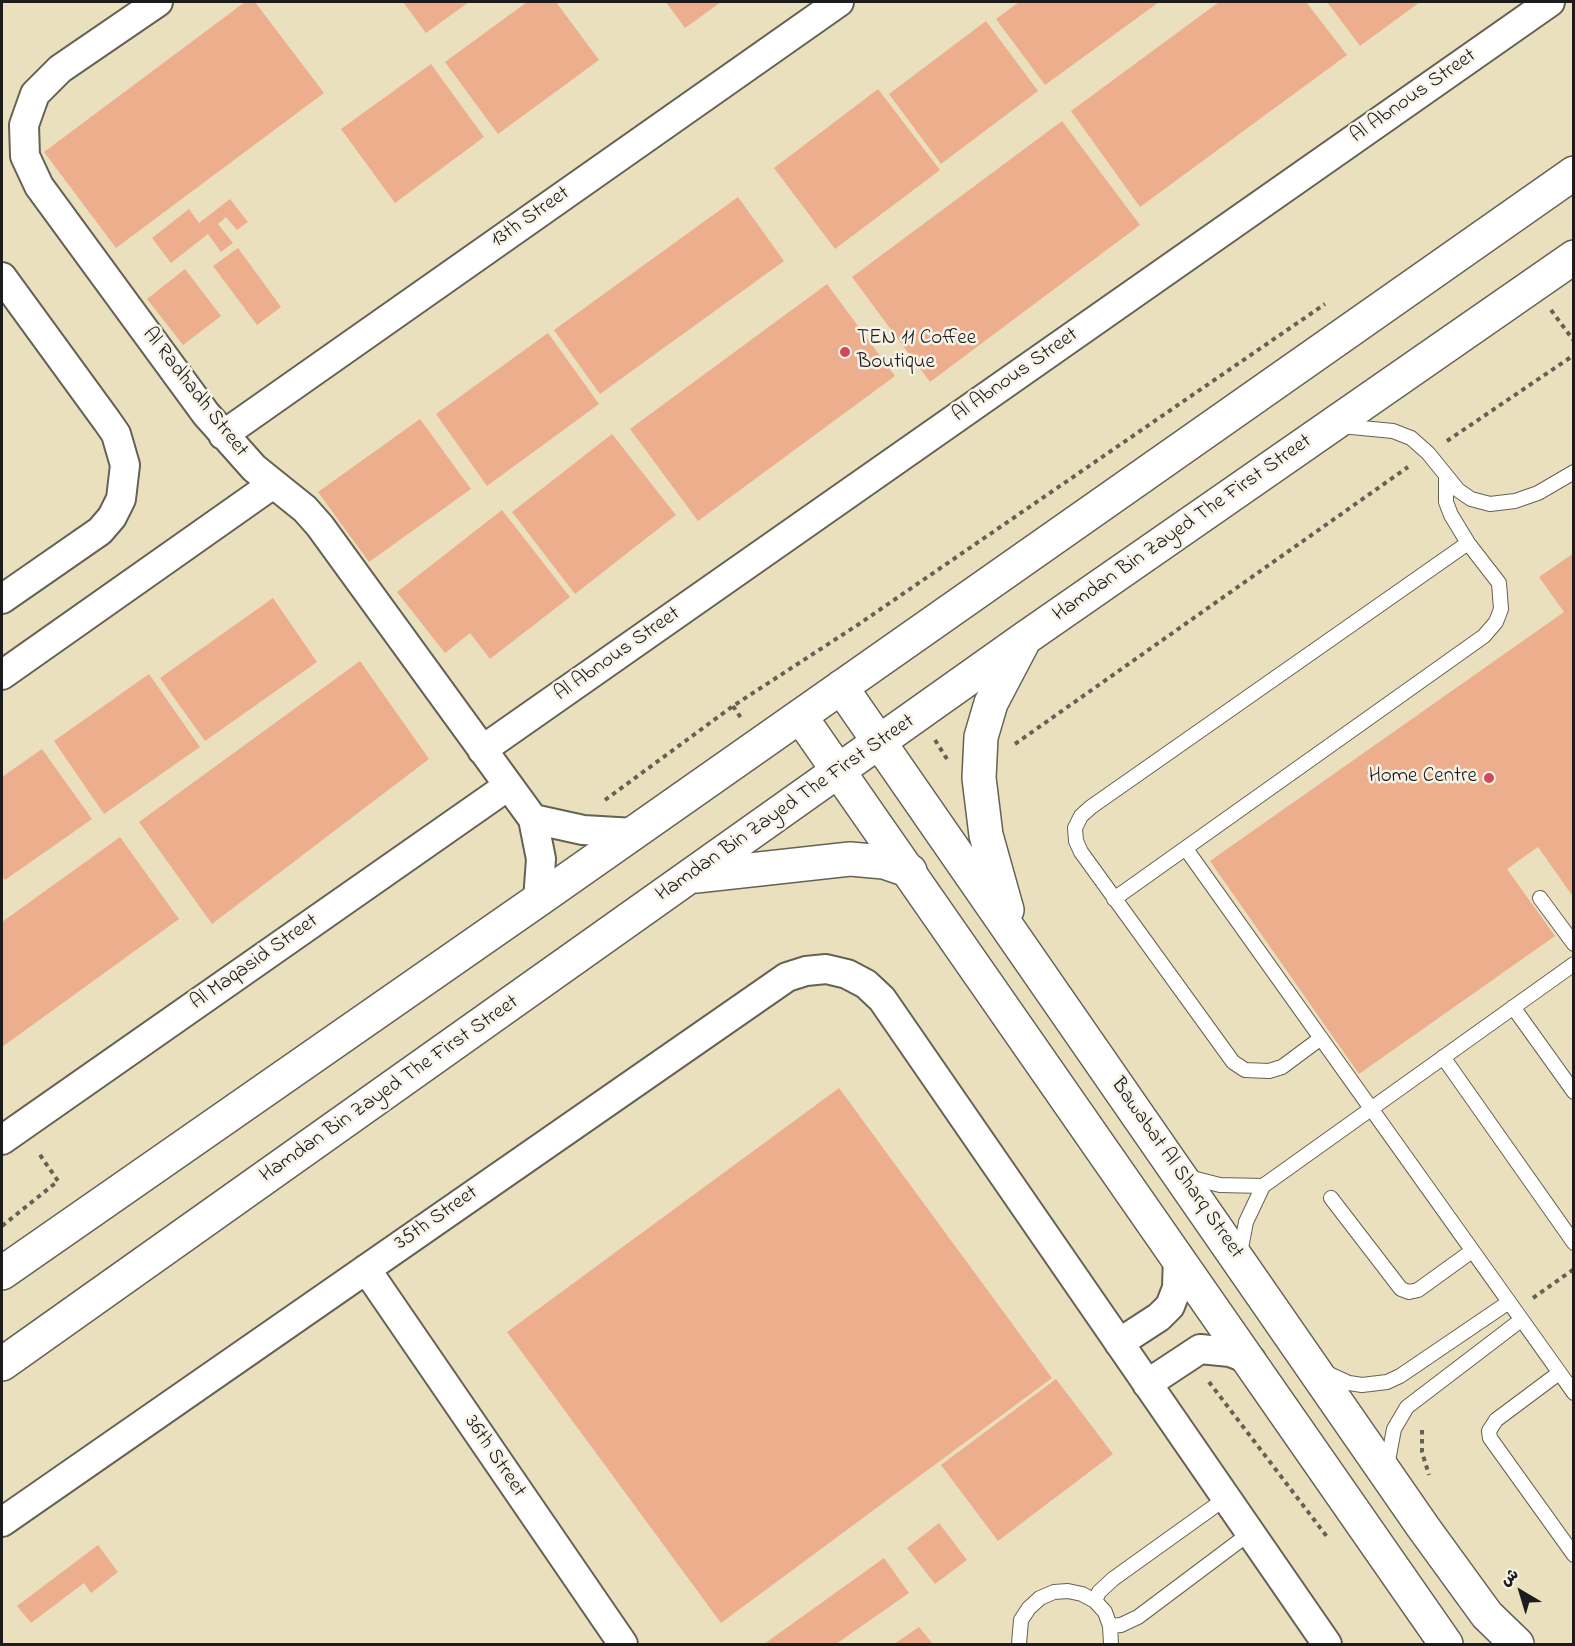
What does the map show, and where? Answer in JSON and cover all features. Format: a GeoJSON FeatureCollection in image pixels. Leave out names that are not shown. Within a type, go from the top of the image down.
{"type":"FeatureCollection","features":[{"type":"Feature","properties":{"kind":"main road"},"geometry":{"type":"LineString","coordinates":[[2,1273],[1574,173]]}},
{"type":"Feature","properties":{"kind":"main road","name":"Hamdan Bin Zayed The First Street"},"geometry":{"type":"LineString","coordinates":[[2,1364],[1024,639],[1574,257]]}},
{"type":"Feature","properties":{"kind":"main road"},"geometry":{"type":"LineString","coordinates":[[1014,935],[986,835],[980,769],[981,737],[991,703],[1024,639]]}},
{"type":"Feature","properties":{"kind":"main road","name":"Bawabat Al Sharq Street"},"geometry":{"type":"LineString","coordinates":[[842,687],[1315,1368],[1386,1474],[1487,1615],[1517,1644]]}},
{"type":"Feature","properties":{"kind":"main road"},"geometry":{"type":"LineString","coordinates":[[800,716],[1251,1360],[1446,1644]]}},
{"type":"Feature","properties":{"kind":"main road"},"geometry":{"type":"LineString","coordinates":[[691,877],[850,859],[884,862],[910,871]]}},
{"type":"Feature","properties":{"kind":"street","name":"Al Radhadh Street"},"geometry":{"type":"LineString","coordinates":[[158,2],[60,69],[35,94],[24,124],[25,156],[39,186],[223,435],[273,484],[305,509],[320,526],[533,819],[541,859],[538,900]]}},
{"type":"Feature","properties":{"kind":"street","name":"13th Street"},"geometry":{"type":"LineString","coordinates":[[223,435],[838,2]]}},
{"type":"Feature","properties":{"kind":"street","name":"Al Abnous Street"},"geometry":{"type":"LineString","coordinates":[[482,750],[1551,2]]}},
{"type":"Feature","properties":{"kind":"street"},"geometry":{"type":"LineString","coordinates":[[2,277],[107,421],[122,449],[125,465],[120,499],[112,517],[100,531],[2,599]]}},
{"type":"Feature","properties":{"kind":"street"},"geometry":{"type":"LineString","coordinates":[[2,675],[273,484]]}},
{"type":"Feature","properties":{"kind":"street","name":"Al Maqasid Street"},"geometry":{"type":"LineString","coordinates":[[11,1134],[508,786]]}},
{"type":"Feature","properties":{"kind":"street"},"geometry":{"type":"LineString","coordinates":[[533,819],[568,827],[635,832]]}},
{"type":"Feature","properties":{"kind":"street","name":"35th Street"},"geometry":{"type":"LineString","coordinates":[[2,1522],[787,977],[806,971],[826,969],[847,974],[866,984],[882,999],[1327,1644]]}},
{"type":"Feature","properties":{"kind":"street"},"geometry":{"type":"LineString","coordinates":[[1119,1343],[1159,1317],[1170,1306],[1177,1288],[1178,1256]]}},
{"type":"Feature","properties":{"kind":"street","name":"36th Street"},"geometry":{"type":"LineString","coordinates":[[366,1269],[623,1644]]}},
{"type":"Feature","properties":{"kind":"street"},"geometry":{"type":"LineString","coordinates":[[1147,1383],[1200,1349],[1230,1352],[1251,1360]]}},
{"type":"Feature","properties":{"kind":"lane"},"geometry":{"type":"LineString","coordinates":[[1333,426],[1393,431],[1411,438],[1428,453],[1458,490],[1471,499],[1490,504],[1515,501],[1538,493],[1574,472]]}},
{"type":"Feature","properties":{"kind":"lane"},"geometry":{"type":"LineString","coordinates":[[1114,899],[1484,636],[1496,622],[1501,609],[1502,596],[1499,583],[1468,543],[1446,502],[1446,476]]}},
{"type":"Feature","properties":{"kind":"lane"},"geometry":{"type":"LineString","coordinates":[[1321,1038],[1282,1067],[1269,1071],[1245,1070],[1233,1062],[1114,899],[1076,841],[1076,828],[1081,816],[1468,543]]}},
{"type":"Feature","properties":{"kind":"lane"},"geometry":{"type":"LineString","coordinates":[[1186,849],[1574,1393]]}},
{"type":"Feature","properties":{"kind":"lane"},"geometry":{"type":"LineString","coordinates":[[1540,898],[1574,944]]}},
{"type":"Feature","properties":{"kind":"lane"},"geometry":{"type":"LineString","coordinates":[[1240,1261],[1246,1222],[1263,1186],[1574,964]]}},
{"type":"Feature","properties":{"kind":"lane"},"geometry":{"type":"LineString","coordinates":[[1513,1007],[1574,1092]]}},
{"type":"Feature","properties":{"kind":"lane"},"geometry":{"type":"LineString","coordinates":[[1443,1057],[1574,1243]]}},
{"type":"Feature","properties":{"kind":"lane"},"geometry":{"type":"LineString","coordinates":[[1179,1173],[1220,1185],[1263,1186]]}},
{"type":"Feature","properties":{"kind":"lane"},"geometry":{"type":"LineString","coordinates":[[1331,1198],[1401,1289],[1409,1292],[1418,1290],[1472,1251]]}},
{"type":"Feature","properties":{"kind":"lane"},"geometry":{"type":"LineString","coordinates":[[1315,1368],[1349,1383],[1368,1385],[1387,1382],[1515,1311]]}},
{"type":"Feature","properties":{"kind":"lane"},"geometry":{"type":"LineString","coordinates":[[1386,1474],[1394,1429],[1407,1407],[1515,1311]]}},
{"type":"Feature","properties":{"kind":"lane"},"geometry":{"type":"LineString","coordinates":[[1559,1373],[1496,1420],[1489,1431],[1493,1445],[1574,1555]]}},
{"type":"Feature","properties":{"kind":"lane"},"geometry":{"type":"LineString","coordinates":[[1095,1601],[1099,1592],[1113,1579],[1226,1498]]}},
{"type":"Feature","properties":{"kind":"lane"},"geometry":{"type":"LineString","coordinates":[[1110,1626],[1121,1625],[1138,1617],[1250,1533]]}},
{"type":"Feature","properties":{"kind":"lane"},"geometry":{"type":"LineString","coordinates":[[1019,1644],[1021,1620],[1029,1608],[1040,1598],[1054,1592],[1068,1591],[1083,1594],[1095,1601],[1105,1612],[1110,1626],[1111,1644]]}},
{"type":"Feature","properties":{"kind":"path"},"geometry":{"type":"LineString","coordinates":[[568,827],[733,706],[859,624],[1329,301]]}},
{"type":"Feature","properties":{"kind":"path"},"geometry":{"type":"LineString","coordinates":[[980,769],[1428,453],[1574,355]]}},
{"type":"Feature","properties":{"kind":"path"},"geometry":{"type":"LineString","coordinates":[[2,1226],[58,1181],[11,1134]]}},
{"type":"Feature","properties":{"kind":"path"},"geometry":{"type":"LineString","coordinates":[[1515,1311],[1574,1269]]}},
{"type":"Feature","properties":{"kind":"building"},"geometry":{"type":"Polygon","coordinates":[[[245,2],[255,2],[324,93],[116,248],[44,152],[245,2]]]}},
{"type":"Feature","properties":{"kind":"building"},"geometry":{"type":"Polygon","coordinates":[[[403,2],[469,2],[426,33],[403,2]]]}},
{"type":"Feature","properties":{"kind":"building"},"geometry":{"type":"Polygon","coordinates":[[[527,2],[556,2],[599,60],[498,134],[445,62],[527,2]]]}},
{"type":"Feature","properties":{"kind":"building"},"geometry":{"type":"Polygon","coordinates":[[[666,2],[721,2],[685,28],[666,2]]]}},
{"type":"Feature","properties":{"kind":"building"},"geometry":{"type":"Polygon","coordinates":[[[1019,2],[1159,2],[1045,85],[996,19],[1019,2]]]}},
{"type":"Feature","properties":{"kind":"building"},"geometry":{"type":"Polygon","coordinates":[[[1219,2],[1306,2],[1347,55],[1140,207],[1071,111],[1219,2]]]}},
{"type":"Feature","properties":{"kind":"building"},"geometry":{"type":"Polygon","coordinates":[[[1327,2],[1420,2],[1360,46],[1327,2]]]}},
{"type":"Feature","properties":{"kind":"building"},"geometry":{"type":"Polygon","coordinates":[[[986,21],[1038,91],[941,164],[889,94],[986,21]]]}},
{"type":"Feature","properties":{"kind":"building"},"geometry":{"type":"Polygon","coordinates":[[[431,64],[484,137],[395,203],[341,129],[431,64]]]}},
{"type":"Feature","properties":{"kind":"building"},"geometry":{"type":"Polygon","coordinates":[[[878,89],[940,170],[835,249],[774,168],[878,89]]]}},
{"type":"Feature","properties":{"kind":"building"},"geometry":{"type":"Polygon","coordinates":[[[1062,121],[1140,225],[930,382],[852,277],[1062,121]]]}},
{"type":"Feature","properties":{"kind":"building"},"geometry":{"type":"Polygon","coordinates":[[[738,197],[784,261],[600,394],[554,330],[738,197]]]}},
{"type":"Feature","properties":{"kind":"building"},"geometry":{"type":"Polygon","coordinates":[[[230,199],[248,222],[237,230],[226,217],[218,224],[233,243],[221,252],[208,234],[171,263],[152,238],[189,209],[199,223],[230,199]]]}},
{"type":"Feature","properties":{"kind":"building"},"geometry":{"type":"Polygon","coordinates":[[[238,248],[281,307],[257,325],[213,266],[238,248]]]}},
{"type":"Feature","properties":{"kind":"building"},"geometry":{"type":"Polygon","coordinates":[[[185,269],[221,316],[183,345],[147,299],[185,269]]]}},
{"type":"Feature","properties":{"kind":"building"},"geometry":{"type":"Polygon","coordinates":[[[827,284],[895,376],[698,521],[630,429],[827,284]]]}},
{"type":"Feature","properties":{"kind":"building"},"geometry":{"type":"Polygon","coordinates":[[[548,333],[599,404],[487,486],[436,414],[548,333]]]}},
{"type":"Feature","properties":{"kind":"building"},"geometry":{"type":"Polygon","coordinates":[[[420,419],[471,489],[369,562],[318,492],[420,419]]]}},
{"type":"Feature","properties":{"kind":"building"},"geometry":{"type":"Polygon","coordinates":[[[612,434],[676,515],[575,594],[512,512],[612,434]]]}},
{"type":"Feature","properties":{"kind":"building"},"geometry":{"type":"Polygon","coordinates":[[[502,510],[570,597],[490,659],[470,633],[445,653],[397,592],[502,510]]]}},
{"type":"Feature","properties":{"kind":"building"},"geometry":{"type":"Polygon","coordinates":[[[1574,553],[1574,898],[1538,847],[1507,869],[1555,936],[1359,1074],[1210,861],[1564,612],[1539,577],[1574,553]]]}},
{"type":"Feature","properties":{"kind":"building"},"geometry":{"type":"Polygon","coordinates":[[[273,598],[317,662],[205,741],[160,678],[273,598]]]}},
{"type":"Feature","properties":{"kind":"building"},"geometry":{"type":"Polygon","coordinates":[[[360,661],[429,759],[212,924],[139,822],[360,661]]]}},
{"type":"Feature","properties":{"kind":"building"},"geometry":{"type":"Polygon","coordinates":[[[149,674],[200,747],[104,814],[54,741],[149,674]]]}},
{"type":"Feature","properties":{"kind":"building"},"geometry":{"type":"Polygon","coordinates":[[[42,749],[92,819],[5,880],[2,876],[2,777],[42,749]]]}},
{"type":"Feature","properties":{"kind":"building"},"geometry":{"type":"Polygon","coordinates":[[[120,837],[179,919],[2,1047],[2,922],[120,837]]]}},
{"type":"Feature","properties":{"kind":"building"},"geometry":{"type":"Polygon","coordinates":[[[839,1088],[1052,1378],[721,1623],[507,1332],[839,1088]]]}},
{"type":"Feature","properties":{"kind":"building"},"geometry":{"type":"Polygon","coordinates":[[[1056,1379],[1113,1454],[998,1541],[941,1465],[1056,1379]]]}},
{"type":"Feature","properties":{"kind":"building"},"geometry":{"type":"Polygon","coordinates":[[[939,1523],[967,1560],[935,1584],[907,1548],[939,1523]]]}},
{"type":"Feature","properties":{"kind":"building"},"geometry":{"type":"Polygon","coordinates":[[[98,1545],[118,1572],[91,1593],[84,1583],[31,1623],[17,1606],[98,1545]]]}},
{"type":"Feature","properties":{"kind":"building"},"geometry":{"type":"Polygon","coordinates":[[[884,1558],[909,1593],[836,1644],[764,1644],[884,1558]]]}},
{"type":"Feature","properties":{"kind":"building"},"geometry":{"type":"Polygon","coordinates":[[[919,1627],[933,1644],[894,1644],[919,1627]]]}},
{"type":"Feature","properties":{"kind":"place","name":"TEN 11 Coffee Boutique"},"geometry":{"type":"Point","coordinates":[845,352]}},
{"type":"Feature","properties":{"kind":"place","name":"Home Centre"},"geometry":{"type":"Point","coordinates":[1489,778]}}]}
